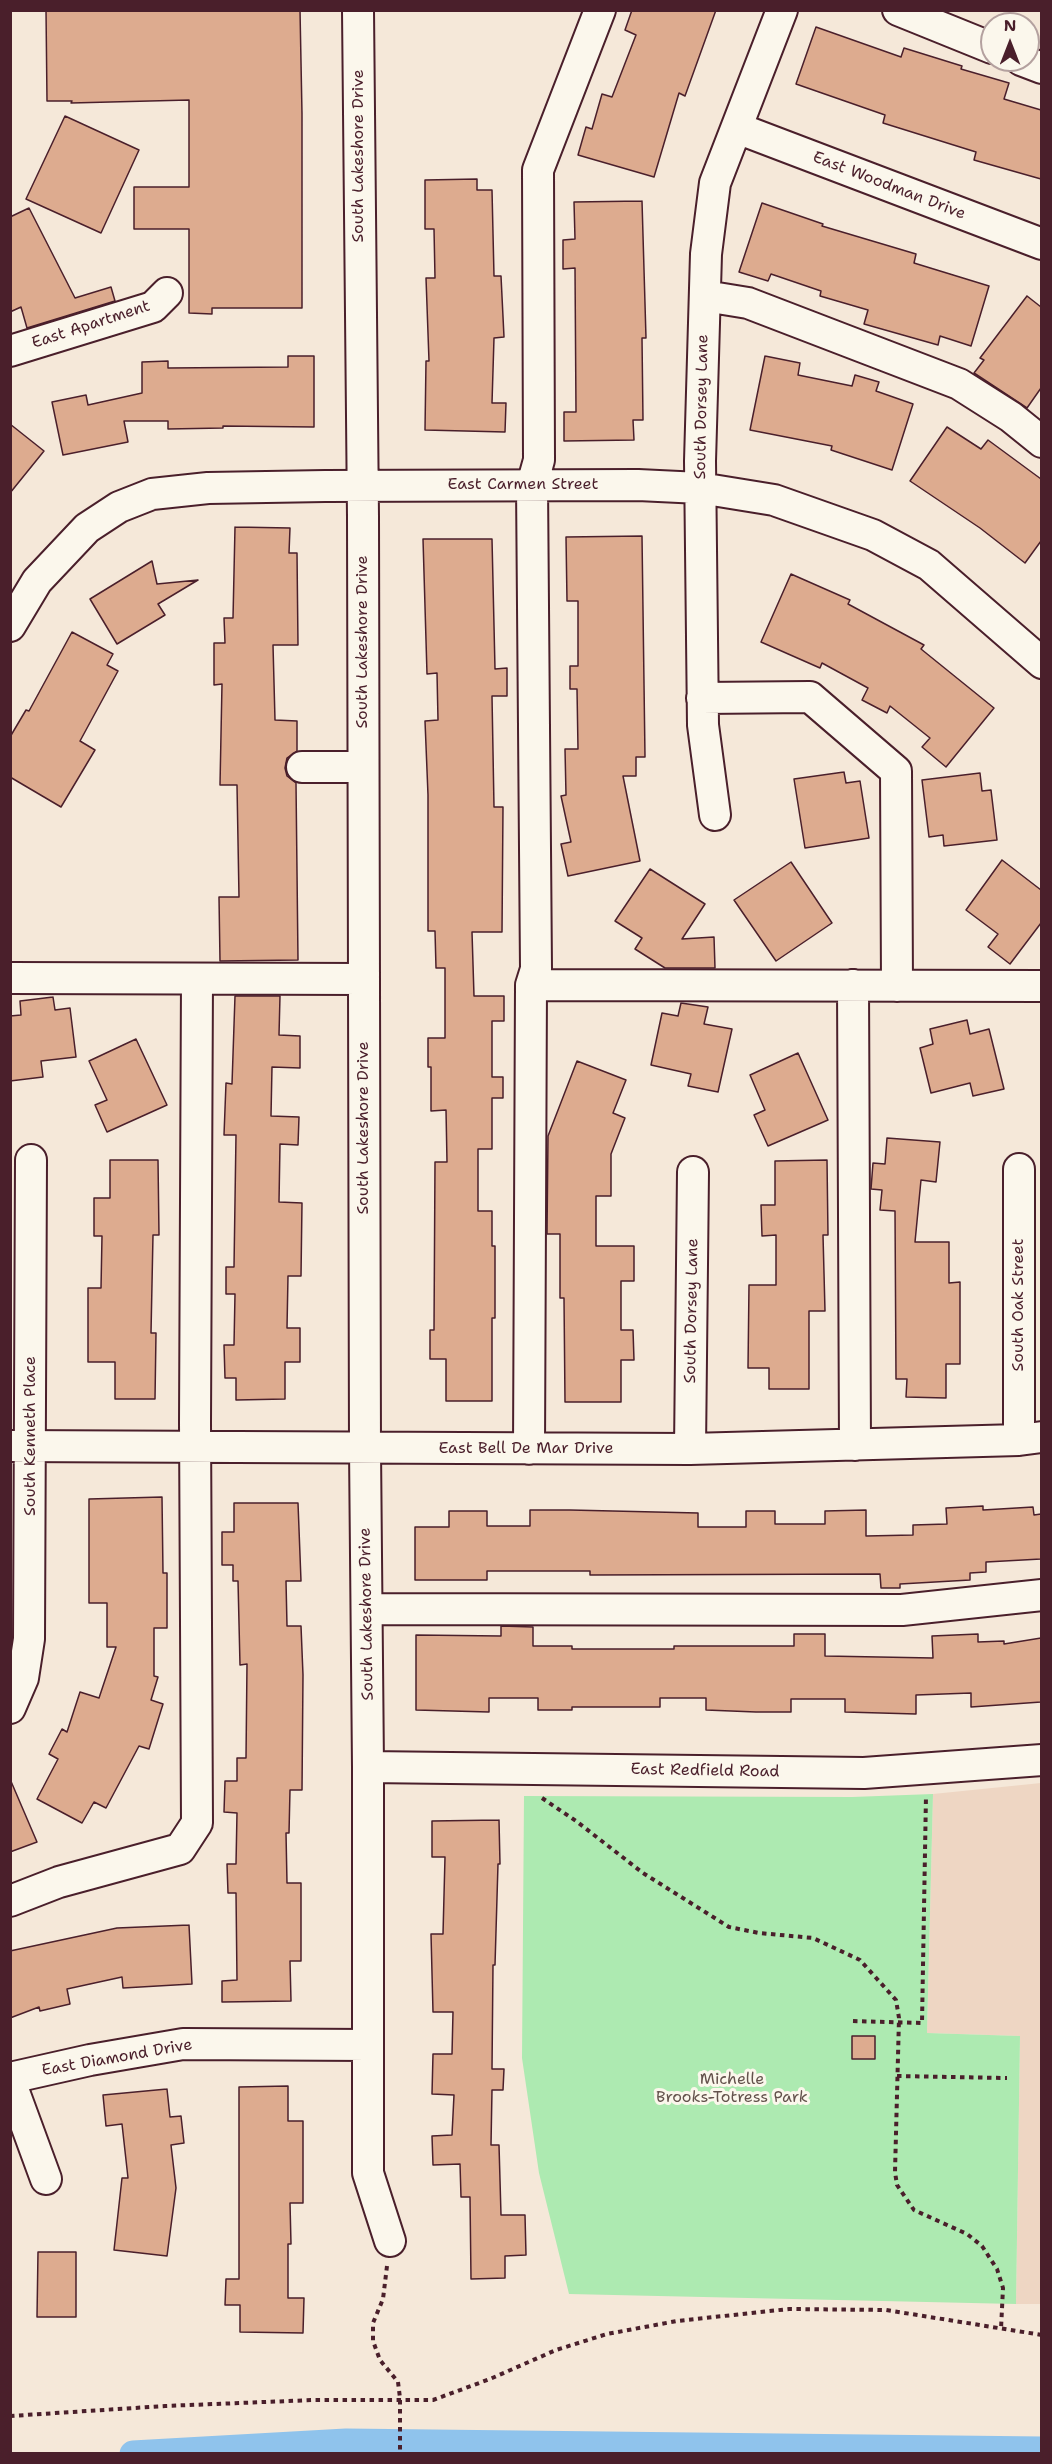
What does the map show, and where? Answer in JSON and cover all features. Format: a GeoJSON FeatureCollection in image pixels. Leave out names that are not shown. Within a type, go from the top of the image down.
{"type":"FeatureCollection","features":[{"type":"Feature","properties":{"kind":"street","name":"South Lakeshore Drive"},"geometry":{"type":"LineString","coordinates":[[358,10],[368,1767],[368,2173],[390,2241]]}},
{"type":"Feature","properties":{"kind":"street"},"geometry":{"type":"LineString","coordinates":[[529,1449],[531,986],[536,969],[532,485],[539,460],[538,170],[600,10]]}},
{"type":"Feature","properties":{"kind":"street","name":"South Dorsey Lane"},"geometry":{"type":"LineString","coordinates":[[715,815],[703,725],[702,698],[700,488],[706,254],[715,183],[782,10]]}},
{"type":"Feature","properties":{"kind":"street"},"geometry":{"type":"LineString","coordinates":[[898,10],[980,43]]}},
{"type":"Feature","properties":{"kind":"street","name":"East Woodman Drive"},"geometry":{"type":"LineString","coordinates":[[737,128],[1041,244]]}},
{"type":"Feature","properties":{"kind":"street","name":"East Apartment"},"geometry":{"type":"LineString","coordinates":[[10,351],[153,307],[167,293]]}},
{"type":"Feature","properties":{"kind":"street"},"geometry":{"type":"LineString","coordinates":[[705,296],[748,303],[959,384],[1011,417],[1041,442]]}},
{"type":"Feature","properties":{"kind":"street","name":"East Carmen Street"},"geometry":{"type":"LineString","coordinates":[[10,626],[37,580],[87,528],[119,507],[152,494],[208,488],[362,485],[638,485],[700,488],[774,500],[873,535],[929,565],[1041,663]]}},
{"type":"Feature","properties":{"kind":"street"},"geometry":{"type":"LineString","coordinates":[[702,698],[810,697],[896,771],[897,986]]}},
{"type":"Feature","properties":{"kind":"street"},"geometry":{"type":"LineString","coordinates":[[302,767],[363,767]]}},
{"type":"Feature","properties":{"kind":"street"},"geometry":{"type":"LineString","coordinates":[[10,978],[364,979]]}},
{"type":"Feature","properties":{"kind":"street"},"geometry":{"type":"LineString","coordinates":[[10,1901],[58,1882],[180,1849],[197,1823],[195,1448],[197,979]]}},
{"type":"Feature","properties":{"kind":"street"},"geometry":{"type":"LineString","coordinates":[[531,986],[1041,986]]}},
{"type":"Feature","properties":{"kind":"street"},"geometry":{"type":"LineString","coordinates":[[854,986],[855,1445]]}},
{"type":"Feature","properties":{"kind":"street","name":"South Kenneth Place"},"geometry":{"type":"LineString","coordinates":[[10,1708],[23,1678],[29,1639],[21,1446],[31,1160]]}},
{"type":"Feature","properties":{"kind":"street","name":"South Oak Street"},"geometry":{"type":"LineString","coordinates":[[1019,1169],[1030,1439]]}},
{"type":"Feature","properties":{"kind":"street","name":"South Dorsey Lane"},"geometry":{"type":"LineString","coordinates":[[690,1449],[693,1172]]}},
{"type":"Feature","properties":{"kind":"street","name":"East Bell De Mar Drive"},"geometry":{"type":"LineString","coordinates":[[21,1446],[690,1449],[1030,1439]]}},
{"type":"Feature","properties":{"kind":"street"},"geometry":{"type":"LineString","coordinates":[[367,1609],[902,1610],[1041,1595]]}},
{"type":"Feature","properties":{"kind":"street","name":"East Redfield Road"},"geometry":{"type":"LineString","coordinates":[[368,1767],[864,1773],[1041,1760]]}},
{"type":"Feature","properties":{"kind":"street","name":"East Diamond Drive"},"geometry":{"type":"LineString","coordinates":[[10,2079],[90,2060],[183,2044],[368,2045]]}},
{"type":"Feature","properties":{"kind":"street"},"geometry":{"type":"LineString","coordinates":[[10,2079],[46,2179]]}},
{"type":"Feature","properties":{"kind":"path"},"geometry":{"type":"LineString","coordinates":[[854,2021],[922,2023],[926,1790]]}},
{"type":"Feature","properties":{"kind":"path"},"geometry":{"type":"LineString","coordinates":[[536,1793],[643,1873],[729,1927],[759,1933],[813,1938],[860,1960],[896,2000],[899,2022],[895,2172],[897,2186],[914,2210],[967,2234],[982,2246],[997,2269],[1003,2288],[1001,2329]]}},
{"type":"Feature","properties":{"kind":"path"},"geometry":{"type":"LineString","coordinates":[[897,2076],[1007,2078]]}},
{"type":"Feature","properties":{"kind":"path"},"geometry":{"type":"LineString","coordinates":[[390,2241],[383,2299],[374,2323],[373,2341],[380,2360],[398,2382],[400,2454]]}},
{"type":"Feature","properties":{"kind":"path"},"geometry":{"type":"LineString","coordinates":[[10,2416],[176,2405],[400,2398],[433,2400],[566,2347],[607,2334],[677,2321],[789,2309],[886,2310],[1041,2335]]}},
{"type":"Feature","properties":{"kind":"shaded area"},"geometry":{"type":"Polygon","coordinates":[[[1041,1783],[1041,2304],[1016,2304],[1020,2036],[927,2033],[933,1794],[1041,1783]]]}},
{"type":"Feature","properties":{"kind":"green space","name":"Michelle Brooks-Totress Park"},"geometry":{"type":"Polygon","coordinates":[[[933,1794],[927,2033],[1020,2036],[1016,2304],[569,2294],[539,2173],[522,2058],[524,1796],[852,1797],[933,1794]]]}},
{"type":"Feature","properties":{"kind":"building"},"geometry":{"type":"Polygon","coordinates":[[[46,10],[300,10],[302,308],[212,308],[212,314],[189,313],[189,229],[134,229],[134,187],[189,187],[189,100],[71,103],[72,101],[47,101],[46,10]]]}},
{"type":"Feature","properties":{"kind":"building"},"geometry":{"type":"Polygon","coordinates":[[[632,10],[716,10],[685,96],[679,93],[654,177],[578,155],[586,127],[592,129],[602,94],[612,97],[636,35],[625,30],[632,10]]]}},
{"type":"Feature","properties":{"kind":"building"},"geometry":{"type":"Polygon","coordinates":[[[816,27],[901,57],[904,48],[962,66],[961,69],[1009,83],[1004,99],[1041,110],[1041,179],[974,160],[976,152],[883,123],[885,115],[796,84],[816,27]]]}},
{"type":"Feature","properties":{"kind":"building"},"geometry":{"type":"Polygon","coordinates":[[[65,116],[139,150],[101,233],[26,199],[65,116]]]}},
{"type":"Feature","properties":{"kind":"building"},"geometry":{"type":"Polygon","coordinates":[[[477,179],[477,190],[492,190],[494,276],[501,276],[504,337],[494,338],[492,403],[506,403],[505,432],[425,430],[426,361],[429,361],[426,278],[435,278],[434,229],[425,229],[425,180],[477,179]]]}},
{"type":"Feature","properties":{"kind":"building"},"geometry":{"type":"Polygon","coordinates":[[[642,201],[646,338],[642,338],[643,420],[633,420],[634,440],[564,441],[564,412],[576,412],[575,268],[563,269],[563,240],[575,239],[574,202],[642,201]]]}},
{"type":"Feature","properties":{"kind":"building"},"geometry":{"type":"Polygon","coordinates":[[[762,203],[823,224],[822,226],[916,254],[914,263],[989,286],[971,346],[940,336],[938,345],[864,324],[868,310],[820,296],[821,291],[771,274],[768,281],[739,272],[762,203]]]}},
{"type":"Feature","properties":{"kind":"building"},"geometry":{"type":"Polygon","coordinates":[[[29,208],[75,298],[111,287],[115,301],[27,328],[21,307],[10,312],[10,217],[29,208]]]}},
{"type":"Feature","properties":{"kind":"building"},"geometry":{"type":"Polygon","coordinates":[[[1027,296],[1041,307],[1041,388],[1027,408],[974,373],[984,360],[980,358],[1027,296]]]}},
{"type":"Feature","properties":{"kind":"building"},"geometry":{"type":"Polygon","coordinates":[[[288,356],[314,356],[314,427],[223,426],[223,428],[168,429],[168,421],[124,421],[128,442],[63,455],[52,402],[86,395],[88,405],[142,393],[142,362],[168,361],[168,368],[288,367],[288,356]]]}},
{"type":"Feature","properties":{"kind":"building"},"geometry":{"type":"Polygon","coordinates":[[[765,356],[800,363],[798,375],[852,386],[855,375],[879,382],[876,391],[913,404],[892,470],[831,450],[832,446],[750,430],[765,356]]]}},
{"type":"Feature","properties":{"kind":"building"},"geometry":{"type":"Polygon","coordinates":[[[10,424],[44,451],[10,493],[10,424]]]}},
{"type":"Feature","properties":{"kind":"building"},"geometry":{"type":"Polygon","coordinates":[[[947,427],[981,449],[988,440],[1041,479],[1041,541],[1025,563],[980,528],[910,481],[947,427]]]}},
{"type":"Feature","properties":{"kind":"building"},"geometry":{"type":"Polygon","coordinates":[[[235,527],[290,528],[289,553],[297,553],[298,645],[273,645],[275,720],[297,721],[297,751],[287,758],[285,768],[287,776],[296,783],[298,960],[220,961],[219,897],[239,897],[237,785],[220,785],[222,684],[214,685],[214,643],[225,643],[224,618],[233,618],[235,527]]]}},
{"type":"Feature","properties":{"kind":"building"},"geometry":{"type":"Polygon","coordinates":[[[642,536],[645,757],[636,757],[636,776],[623,776],[640,861],[568,876],[561,844],[571,842],[561,796],[566,795],[565,749],[578,749],[577,689],[570,689],[570,666],[578,666],[578,601],[567,601],[566,537],[642,536]]]}},
{"type":"Feature","properties":{"kind":"building"},"geometry":{"type":"Polygon","coordinates":[[[423,539],[492,539],[495,669],[507,668],[507,696],[492,696],[494,807],[503,807],[502,932],[472,932],[474,996],[504,996],[504,1021],[492,1021],[492,1077],[503,1077],[503,1098],[492,1098],[492,1149],[478,1149],[478,1211],[492,1211],[492,1246],[495,1246],[492,1401],[446,1401],[446,1359],[430,1359],[430,1330],[434,1330],[435,1162],[447,1162],[446,1110],[431,1111],[431,1067],[428,1067],[428,1038],[445,1038],[445,968],[436,968],[435,931],[428,931],[428,795],[425,721],[438,720],[437,673],[427,674],[423,539]]]}},
{"type":"Feature","properties":{"kind":"building"},"geometry":{"type":"Polygon","coordinates":[[[152,561],[157,584],[198,580],[158,604],[165,615],[117,644],[90,599],[152,561]]]}},
{"type":"Feature","properties":{"kind":"building"},"geometry":{"type":"Polygon","coordinates":[[[791,574],[850,600],[848,604],[924,645],[921,649],[994,708],[946,767],[922,747],[930,738],[890,706],[887,713],[862,700],[868,688],[822,663],[820,668],[761,642],[791,574]]]}},
{"type":"Feature","properties":{"kind":"building"},"geometry":{"type":"Polygon","coordinates":[[[72,632],[113,654],[107,665],[118,671],[80,741],[95,750],[61,807],[10,777],[10,737],[26,710],[29,711],[72,632]]]}},
{"type":"Feature","properties":{"kind":"building"},"geometry":{"type":"Polygon","coordinates":[[[844,772],[846,783],[860,781],[869,838],[805,848],[794,779],[844,772]]]}},
{"type":"Feature","properties":{"kind":"building"},"geometry":{"type":"Polygon","coordinates":[[[980,773],[982,791],[991,790],[997,840],[944,846],[943,835],[929,837],[922,780],[980,773]]]}},
{"type":"Feature","properties":{"kind":"building"},"geometry":{"type":"Polygon","coordinates":[[[1002,860],[1041,890],[1041,923],[1010,964],[988,947],[998,934],[966,910],[1002,860]]]}},
{"type":"Feature","properties":{"kind":"building"},"geometry":{"type":"Polygon","coordinates":[[[791,862],[832,923],[776,961],[734,900],[791,862]]]}},
{"type":"Feature","properties":{"kind":"building"},"geometry":{"type":"Polygon","coordinates":[[[650,869],[705,904],[682,939],[714,937],[715,968],[665,968],[635,949],[642,938],[615,921],[650,869]]]}},
{"type":"Feature","properties":{"kind":"building"},"geometry":{"type":"Polygon","coordinates":[[[235,996],[280,996],[279,1035],[300,1036],[300,1068],[272,1067],[271,1116],[299,1117],[298,1145],[280,1144],[279,1202],[302,1203],[301,1276],[288,1276],[287,1328],[300,1328],[300,1362],[285,1362],[285,1399],[236,1400],[236,1378],[225,1378],[224,1345],[234,1345],[235,1294],[226,1294],[226,1267],[234,1267],[236,1135],[224,1135],[226,1083],[232,1084],[235,996]]]}},
{"type":"Feature","properties":{"kind":"building"},"geometry":{"type":"Polygon","coordinates":[[[53,997],[55,1010],[70,1008],[76,1057],[41,1061],[43,1077],[10,1081],[10,1016],[21,1015],[20,1001],[53,997]]]}},
{"type":"Feature","properties":{"kind":"building"},"geometry":{"type":"Polygon","coordinates":[[[681,1003],[708,1007],[704,1024],[732,1029],[718,1092],[688,1086],[691,1074],[651,1065],[662,1013],[678,1016],[681,1003]]]}},
{"type":"Feature","properties":{"kind":"building"},"geometry":{"type":"Polygon","coordinates":[[[967,1020],[970,1034],[989,1029],[1004,1089],[973,1096],[970,1083],[931,1093],[920,1048],[933,1044],[930,1029],[967,1020]]]}},
{"type":"Feature","properties":{"kind":"building"},"geometry":{"type":"Polygon","coordinates":[[[136,1039],[167,1105],[107,1132],[95,1105],[107,1100],[89,1061],[136,1039]]]}},
{"type":"Feature","properties":{"kind":"building"},"geometry":{"type":"Polygon","coordinates":[[[798,1053],[828,1120],[768,1146],[754,1115],[765,1110],[750,1075],[798,1053]]]}},
{"type":"Feature","properties":{"kind":"building"},"geometry":{"type":"Polygon","coordinates":[[[577,1061],[626,1080],[613,1113],[625,1118],[611,1154],[611,1196],[596,1196],[596,1246],[634,1246],[634,1281],[621,1281],[621,1330],[633,1330],[634,1360],[621,1360],[621,1402],[565,1402],[564,1298],[560,1298],[560,1234],[547,1234],[548,1136],[577,1061]]]}},
{"type":"Feature","properties":{"kind":"building"},"geometry":{"type":"Polygon","coordinates":[[[887,1138],[940,1142],[936,1182],[921,1180],[915,1242],[949,1242],[949,1283],[960,1282],[960,1364],[946,1364],[946,1398],[906,1397],[907,1379],[896,1379],[895,1211],[880,1210],[882,1190],[871,1189],[873,1163],[885,1164],[887,1138]]]}},
{"type":"Feature","properties":{"kind":"building"},"geometry":{"type":"Polygon","coordinates":[[[110,1160],[158,1160],[159,1235],[153,1235],[151,1333],[156,1333],[155,1399],[115,1399],[115,1362],[88,1362],[88,1288],[101,1288],[102,1236],[94,1236],[94,1198],[110,1198],[110,1160]]]}},
{"type":"Feature","properties":{"kind":"building"},"geometry":{"type":"Polygon","coordinates":[[[827,1160],[828,1235],[823,1235],[825,1311],[809,1311],[809,1389],[769,1389],[769,1368],[748,1368],[749,1285],[776,1285],[776,1235],[762,1236],[761,1205],[775,1205],[775,1161],[827,1160]]]}},
{"type":"Feature","properties":{"kind":"building"},"geometry":{"type":"Polygon","coordinates":[[[162,1497],[163,1573],[167,1573],[167,1628],[154,1628],[154,1676],[158,1677],[151,1700],[163,1704],[149,1749],[139,1746],[106,1808],[94,1802],[82,1823],[37,1799],[58,1759],[49,1754],[62,1729],[67,1732],[80,1692],[99,1698],[116,1647],[107,1647],[107,1603],[89,1603],[89,1499],[162,1497]]]}},
{"type":"Feature","properties":{"kind":"building"},"geometry":{"type":"Polygon","coordinates":[[[234,1503],[298,1503],[301,1581],[286,1581],[287,1626],[301,1626],[303,1675],[302,1790],[290,1790],[289,1833],[286,1833],[287,1883],[301,1883],[301,1961],[290,1961],[291,2001],[222,2002],[222,1981],[237,1980],[236,1893],[228,1893],[227,1864],[236,1864],[237,1813],[224,1812],[225,1781],[237,1781],[237,1758],[246,1758],[247,1664],[240,1665],[238,1581],[233,1581],[233,1565],[222,1565],[222,1532],[234,1532],[234,1503]]]}},
{"type":"Feature","properties":{"kind":"building"},"geometry":{"type":"Polygon","coordinates":[[[983,1506],[983,1510],[1033,1507],[1034,1515],[1041,1514],[1041,1559],[986,1562],[986,1572],[970,1573],[970,1580],[900,1584],[900,1588],[881,1588],[880,1574],[590,1575],[590,1571],[487,1571],[487,1580],[415,1580],[415,1527],[449,1527],[449,1511],[487,1511],[487,1526],[530,1526],[530,1510],[570,1510],[698,1513],[698,1527],[746,1527],[746,1511],[775,1511],[775,1524],[825,1524],[825,1511],[866,1510],[866,1536],[913,1535],[913,1525],[947,1524],[946,1508],[983,1506]]]}},
{"type":"Feature","properties":{"kind":"building"},"geometry":{"type":"Polygon","coordinates":[[[501,1626],[533,1627],[533,1646],[572,1646],[572,1649],[794,1646],[794,1634],[825,1634],[825,1656],[933,1658],[932,1636],[978,1634],[978,1642],[1004,1641],[1004,1644],[1041,1638],[1041,1702],[971,1707],[971,1693],[916,1695],[916,1714],[845,1712],[845,1699],[791,1699],[791,1712],[756,1712],[706,1710],[706,1698],[660,1698],[660,1707],[572,1707],[572,1710],[538,1710],[538,1698],[489,1698],[489,1712],[416,1710],[416,1635],[501,1636],[501,1626]]]}},
{"type":"Feature","properties":{"kind":"building"},"geometry":{"type":"Polygon","coordinates":[[[10,1779],[37,1842],[10,1852],[10,1779]]]}},
{"type":"Feature","properties":{"kind":"building"},"geometry":{"type":"Polygon","coordinates":[[[499,1820],[500,1864],[498,1864],[495,1965],[493,1965],[492,2069],[504,2069],[503,2090],[492,2090],[491,2145],[499,2145],[501,2215],[525,2215],[526,2255],[505,2256],[505,2278],[471,2279],[470,2197],[461,2197],[460,2164],[433,2165],[432,2136],[452,2135],[454,2095],[432,2094],[433,2054],[452,2054],[453,2012],[433,2012],[431,1934],[443,1934],[445,1857],[432,1857],[432,1821],[499,1820]]]}},
{"type":"Feature","properties":{"kind":"building"},"geometry":{"type":"Polygon","coordinates":[[[189,1925],[192,1984],[123,1988],[122,1977],[67,1989],[70,2004],[40,2011],[39,2007],[10,2018],[10,1951],[117,1928],[189,1925]]]}},
{"type":"Feature","properties":{"kind":"building"},"geometry":{"type":"Polygon","coordinates":[[[852,2036],[875,2036],[875,2059],[852,2059],[852,2036]]]}},
{"type":"Feature","properties":{"kind":"building"},"geometry":{"type":"Polygon","coordinates":[[[288,2086],[288,2121],[303,2121],[303,2203],[290,2203],[291,2244],[288,2244],[288,2298],[304,2298],[303,2333],[240,2332],[240,2305],[225,2305],[226,2279],[239,2279],[239,2087],[288,2086]]]}},
{"type":"Feature","properties":{"kind":"building"},"geometry":{"type":"Polygon","coordinates":[[[167,2089],[170,2117],[181,2116],[184,2143],[171,2145],[176,2188],[167,2256],[114,2250],[122,2178],[128,2178],[122,2124],[106,2126],[103,2095],[167,2089]]]}},
{"type":"Feature","properties":{"kind":"building"},"geometry":{"type":"Polygon","coordinates":[[[38,2252],[76,2252],[76,2317],[37,2317],[38,2252]]]}},
{"type":"Feature","properties":{"kind":"waterway"},"geometry":{"type":"LineString","coordinates":[[133,2454],[346,2442],[1042,2450]]}}]}
